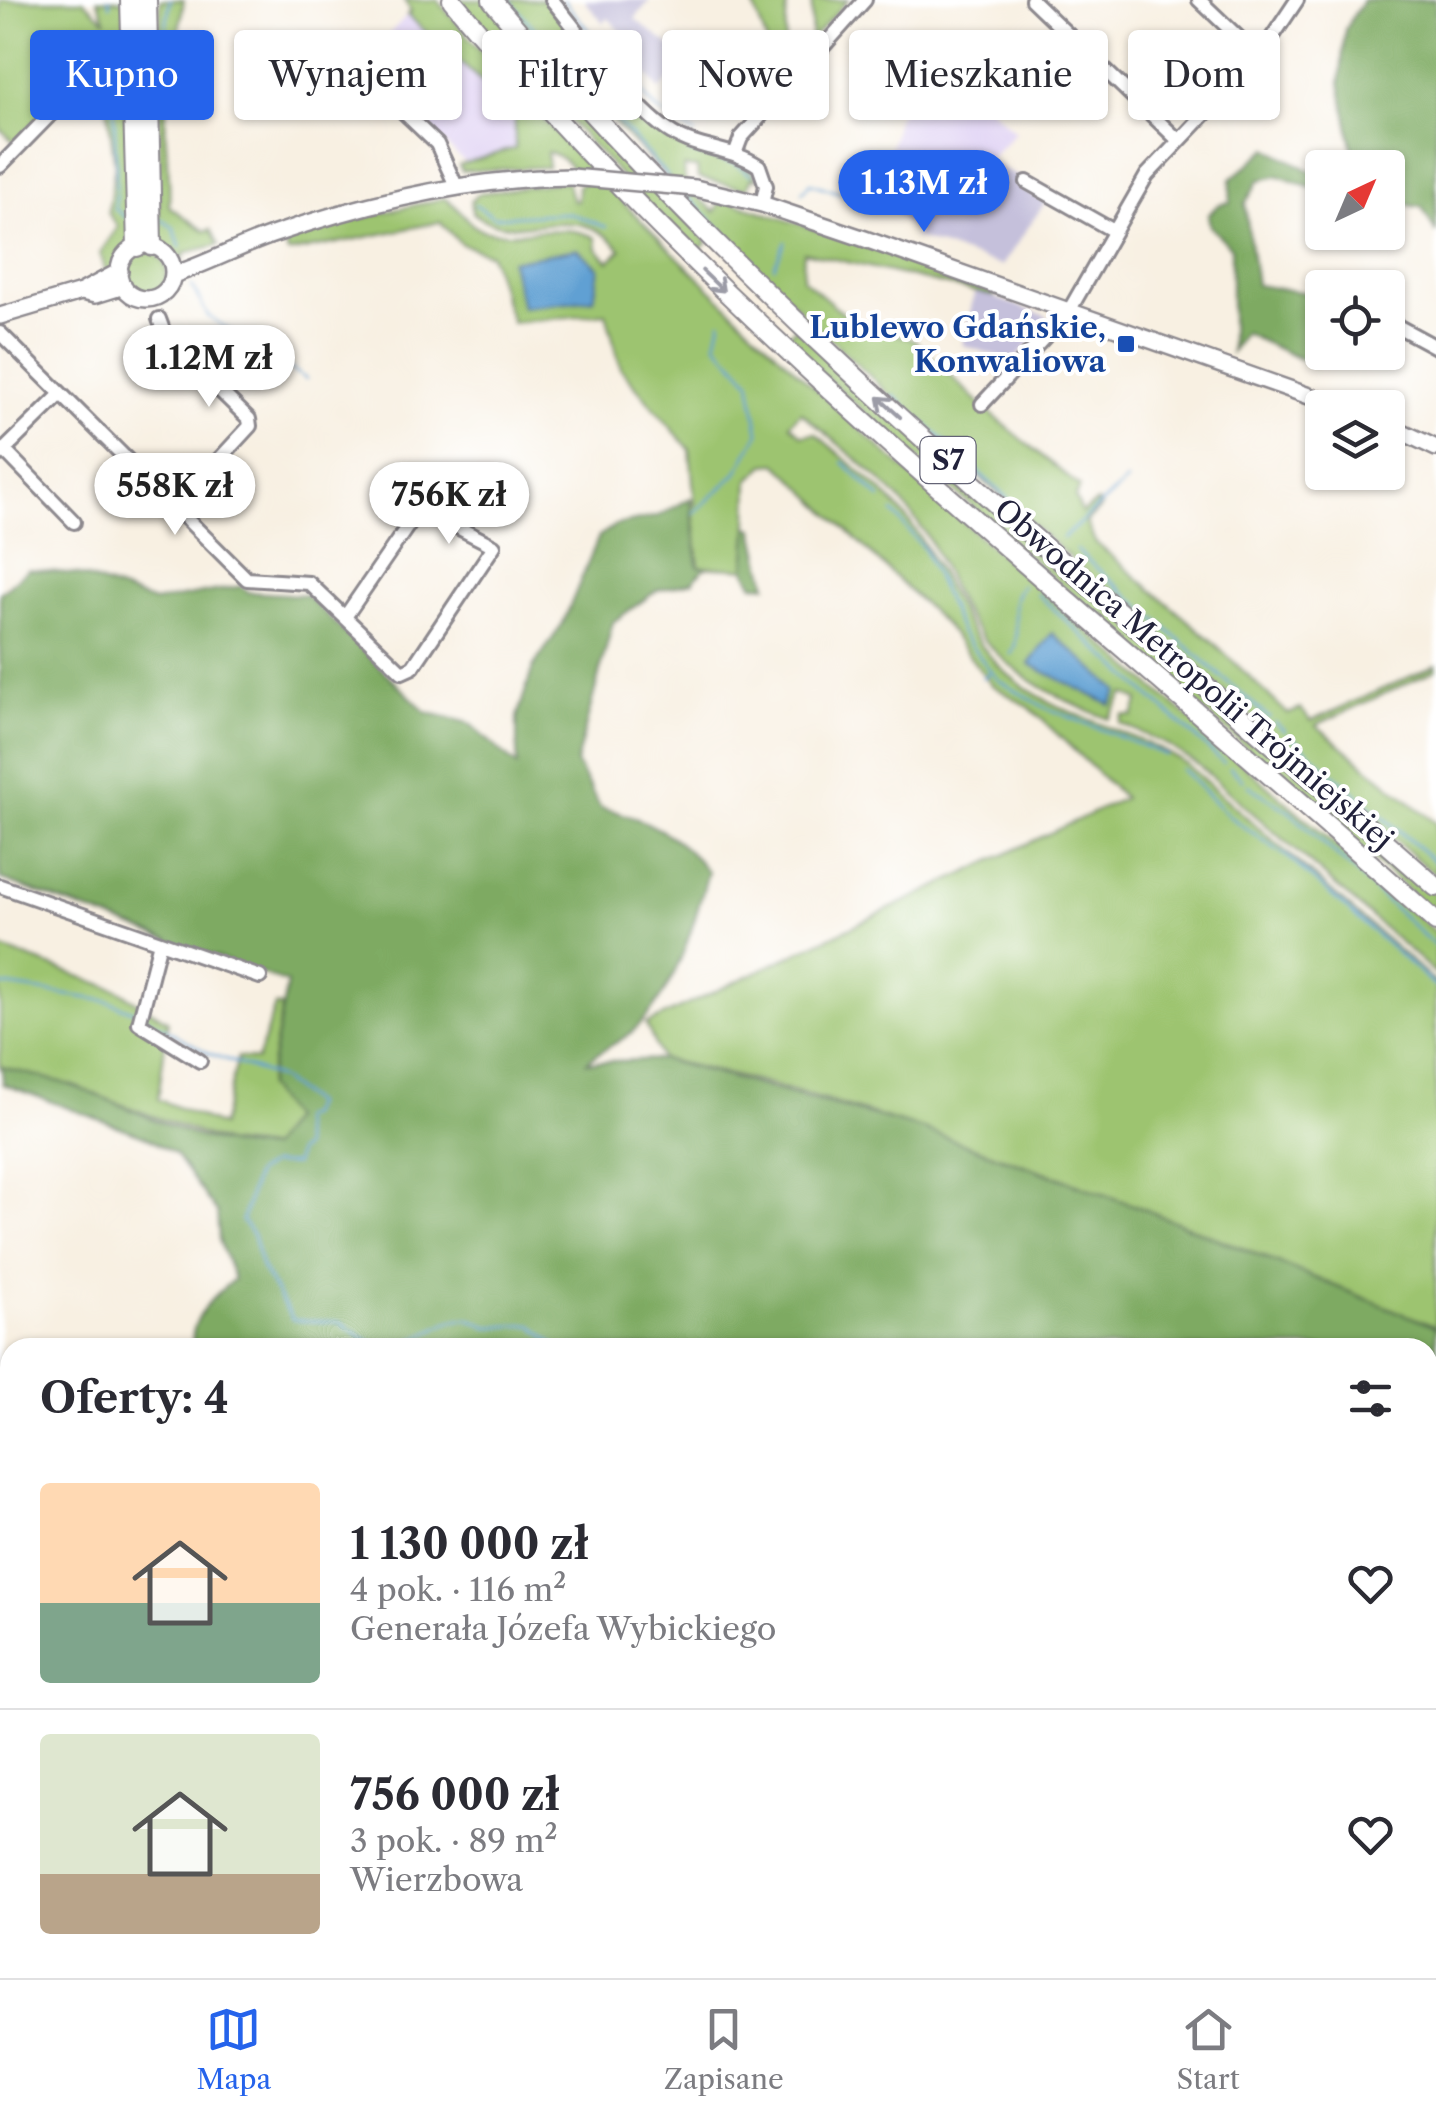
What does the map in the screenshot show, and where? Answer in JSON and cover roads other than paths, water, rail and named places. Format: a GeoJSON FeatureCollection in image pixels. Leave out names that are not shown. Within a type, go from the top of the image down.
{"type":"FeatureCollection","features":[{"type":"Feature","properties":{"kind":"highway"},"geometry":{"type":"LineString","coordinates":[[130,0],[145,246]]}},
{"type":"Feature","properties":{"kind":"highway","name":"Obwodnica Metropolii Trójmiejskiej"},"geometry":{"type":"LineString","coordinates":[[452,0],[557,122],[779,345],[1436,922]]}},
{"type":"Feature","properties":{"kind":"highway","name":"Obwodnica Metropolii Trójmiejskiej"},"geometry":{"type":"LineString","coordinates":[[492,0],[654,180],[800,324],[998,506],[1436,887]]}},
{"type":"Feature","properties":{"kind":"highway"},"geometry":{"type":"LineString","coordinates":[[145,246],[149,5]]}},
{"type":"Feature","properties":{"kind":"main road"},"geometry":{"type":"LineString","coordinates":[[172,269],[279,233],[457,188],[572,176],[695,188],[762,204],[1305,394]]}},
{"type":"Feature","properties":{"kind":"main road"},"geometry":{"type":"LineString","coordinates":[[145,246],[172,269],[167,288],[156,297],[134,296],[122,278],[123,259],[145,246]]}},
{"type":"Feature","properties":{"kind":"main road"},"geometry":{"type":"LineString","coordinates":[[0,316],[81,292],[95,295],[122,278]]}},
{"type":"Feature","properties":{"kind":"main road"},"geometry":{"type":"LineString","coordinates":[[1405,434],[1436,448]]}},
{"type":"Feature","properties":{"kind":"street"},"geometry":{"type":"LineString","coordinates":[[552,0],[661,126],[691,142],[735,154],[758,166],[765,178],[762,204]]}},
{"type":"Feature","properties":{"kind":"street"},"geometry":{"type":"LineString","coordinates":[[735,154],[741,138],[865,0]]}},
{"type":"Feature","properties":{"kind":"street"},"geometry":{"type":"LineString","coordinates":[[1032,0],[1178,140]]}},
{"type":"Feature","properties":{"kind":"street"},"geometry":{"type":"LineString","coordinates":[[1199,0],[1231,30]]}},
{"type":"Feature","properties":{"kind":"street"},"geometry":{"type":"LineString","coordinates":[[1277,30],[1297,0]]}},
{"type":"Feature","properties":{"kind":"street"},"geometry":{"type":"LineString","coordinates":[[0,166],[46,120]]}},
{"type":"Feature","properties":{"kind":"street"},"geometry":{"type":"LineString","coordinates":[[411,120],[437,144],[457,188]]}},
{"type":"Feature","properties":{"kind":"street"},"geometry":{"type":"LineString","coordinates":[[982,404],[1070,311],[1112,230],[1147,175],[1198,120]]}},
{"type":"Feature","properties":{"kind":"street"},"geometry":{"type":"LineString","coordinates":[[1027,182],[1112,230]]}},
{"type":"Feature","properties":{"kind":"street"},"geometry":{"type":"LineString","coordinates":[[159,319],[166,338],[249,419],[250,426],[175,507]]}},
{"type":"Feature","properties":{"kind":"street"},"geometry":{"type":"LineString","coordinates":[[1405,330],[1436,347]]}},
{"type":"Feature","properties":{"kind":"street"},"geometry":{"type":"LineString","coordinates":[[0,333],[251,582],[309,583],[402,672],[413,667],[494,546],[420,508],[345,617]]}},
{"type":"Feature","properties":{"kind":"street"},"geometry":{"type":"LineString","coordinates":[[60,394],[2,452],[74,522]]}},
{"type":"Feature","properties":{"kind":"street"},"geometry":{"type":"LineString","coordinates":[[0,886],[260,977]]}},
{"type":"Feature","properties":{"kind":"street"},"geometry":{"type":"LineString","coordinates":[[160,942],[139,1022],[200,1061]]}},
{"type":"Feature","properties":{"kind":"water"},"geometry":{"type":"Polygon","coordinates":[[[577,249],[599,268],[594,299],[522,307],[511,261],[577,249]]]}},
{"type":"Feature","properties":{"kind":"water"},"geometry":{"type":"Polygon","coordinates":[[[1052,633],[1118,691],[1111,705],[1029,664],[1052,633]]]}},
{"type":"Feature","properties":{"kind":"waterway"},"geometry":{"type":"LineString","coordinates":[[109,0],[110,5]]}},
{"type":"Feature","properties":{"kind":"waterway"},"geometry":{"type":"LineString","coordinates":[[166,30],[170,0]]}},
{"type":"Feature","properties":{"kind":"waterway"},"geometry":{"type":"LineString","coordinates":[[509,0],[668,177]]}},
{"type":"Feature","properties":{"kind":"waterway"},"geometry":{"type":"LineString","coordinates":[[563,0],[588,30]]}},
{"type":"Feature","properties":{"kind":"waterway"},"geometry":{"type":"LineString","coordinates":[[642,93],[656,109],[695,134]]}},
{"type":"Feature","properties":{"kind":"waterway"},"geometry":{"type":"LineString","coordinates":[[115,120],[115,209],[127,218]]}},
{"type":"Feature","properties":{"kind":"waterway"},"geometry":{"type":"LineString","coordinates":[[690,152],[734,163],[751,175]]}},
{"type":"Feature","properties":{"kind":"waterway"},"geometry":{"type":"LineString","coordinates":[[871,176],[884,167]]}},
{"type":"Feature","properties":{"kind":"waterway"},"geometry":{"type":"LineString","coordinates":[[802,192],[810,183],[844,194],[853,190]]}},
{"type":"Feature","properties":{"kind":"waterway"},"geometry":{"type":"LineString","coordinates":[[684,194],[754,262]]}},
{"type":"Feature","properties":{"kind":"waterway"},"geometry":{"type":"LineString","coordinates":[[476,205],[494,217],[569,213],[606,227]]}},
{"type":"Feature","properties":{"kind":"waterway"},"geometry":{"type":"LineString","coordinates":[[162,220],[174,228],[180,247]]}},
{"type":"Feature","properties":{"kind":"waterway"},"geometry":{"type":"LineString","coordinates":[[774,267],[785,242]]}},
{"type":"Feature","properties":{"kind":"waterway"},"geometry":{"type":"LineString","coordinates":[[192,286],[208,316],[306,379]]}},
{"type":"Feature","properties":{"kind":"waterway"},"geometry":{"type":"LineString","coordinates":[[694,513],[736,474],[759,433],[750,381],[716,343],[721,321]]}},
{"type":"Feature","properties":{"kind":"waterway"},"geometry":{"type":"LineString","coordinates":[[893,395],[1018,508]]}},
{"type":"Feature","properties":{"kind":"waterway"},"geometry":{"type":"LineString","coordinates":[[843,462],[880,498]]}},
{"type":"Feature","properties":{"kind":"waterway"},"geometry":{"type":"LineString","coordinates":[[1063,538],[1127,481]]}},
{"type":"Feature","properties":{"kind":"waterway"},"geometry":{"type":"LineString","coordinates":[[893,512],[924,549],[961,633],[998,680],[1044,707],[1166,755]]}},
{"type":"Feature","properties":{"kind":"waterway"},"geometry":{"type":"LineString","coordinates":[[1076,550],[1269,718]]}},
{"type":"Feature","properties":{"kind":"waterway"},"geometry":{"type":"LineString","coordinates":[[1011,654],[1016,637],[1015,602],[1022,585]]}},
{"type":"Feature","properties":{"kind":"waterway"},"geometry":{"type":"LineString","coordinates":[[1037,594],[1224,763]]}},
{"type":"Feature","properties":{"kind":"waterway"},"geometry":{"type":"LineString","coordinates":[[983,678],[990,672]]}},
{"type":"Feature","properties":{"kind":"waterway"},"geometry":{"type":"LineString","coordinates":[[1274,722],[1285,731]]}},
{"type":"Feature","properties":{"kind":"waterway"},"geometry":{"type":"LineString","coordinates":[[1290,736],[1436,863]]}},
{"type":"Feature","properties":{"kind":"waterway"},"geometry":{"type":"LineString","coordinates":[[1230,768],[1243,780]]}},
{"type":"Feature","properties":{"kind":"waterway"},"geometry":{"type":"LineString","coordinates":[[1182,769],[1230,817],[1289,858],[1436,987]]}},
{"type":"Feature","properties":{"kind":"waterway"},"geometry":{"type":"LineString","coordinates":[[1248,785],[1290,812],[1436,947]]}},
{"type":"Feature","properties":{"kind":"waterway"},"geometry":{"type":"LineString","coordinates":[[0,985],[107,1001],[135,1012]]}},
{"type":"Feature","properties":{"kind":"waterway"},"geometry":{"type":"LineString","coordinates":[[145,1017],[208,1053],[279,1078],[313,1104],[308,1115],[300,1118],[303,1148],[297,1152],[295,1164],[271,1164],[256,1173],[242,1221],[253,1235],[261,1267],[293,1320],[339,1322],[364,1338]]}},
{"type":"Feature","properties":{"kind":"waterway"},"geometry":{"type":"LineString","coordinates":[[417,1338],[448,1322],[468,1318],[489,1327],[532,1325],[547,1338]]}},
{"type":"Feature","properties":{"kind":"place","name":"Lublewo Gdańskie, Konwaliowa"},"geometry":{"type":"Point","coordinates":[1126,344]}}]}
